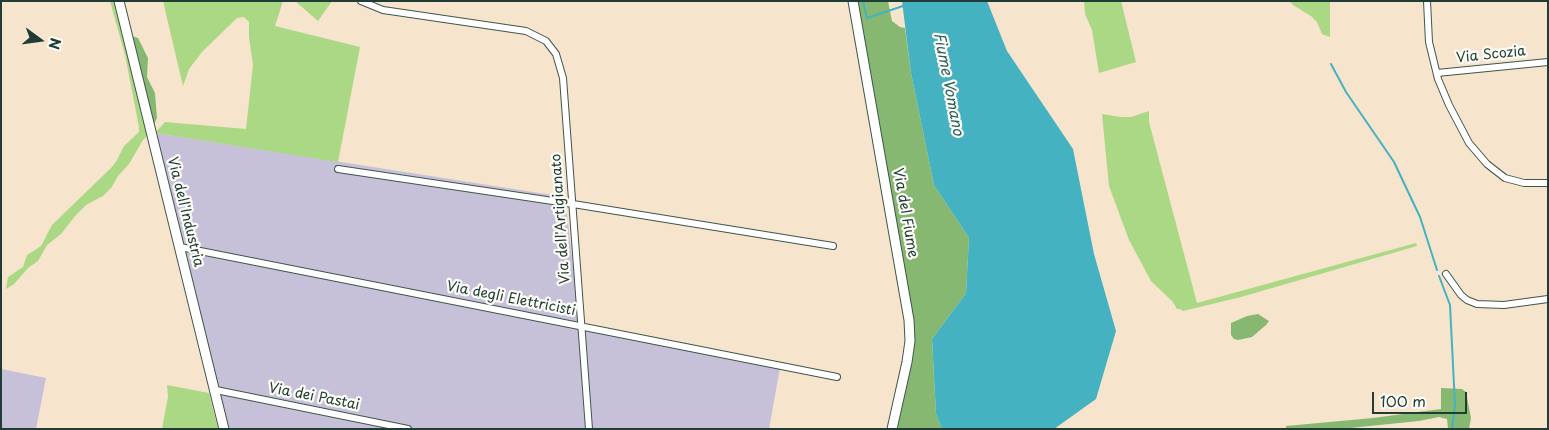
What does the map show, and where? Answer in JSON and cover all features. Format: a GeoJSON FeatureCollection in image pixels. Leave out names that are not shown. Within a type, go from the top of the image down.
{"type":"FeatureCollection","features":[{"type":"Feature","properties":{"kind":"street","name":"Via dell'Industria"},"geometry":{"type":"LineString","coordinates":[[119,1],[216,390],[224,429]]}},
{"type":"Feature","properties":{"kind":"street","name":"Via dell'Artigianato"},"geometry":{"type":"LineString","coordinates":[[361,1],[383,10],[526,30],[546,41],[556,54],[564,78],[589,429]]}},
{"type":"Feature","properties":{"kind":"street","name":"Via del Fiume"},"geometry":{"type":"LineString","coordinates":[[853,1],[909,320],[910,341],[907,362],[892,429]]}},
{"type":"Feature","properties":{"kind":"street"},"geometry":{"type":"LineString","coordinates":[[1427,1],[1429,42],[1436,73],[1462,131],[1476,152],[1502,176],[1514,181],[1548,183]]}},
{"type":"Feature","properties":{"kind":"street","name":"Via Scozia"},"geometry":{"type":"LineString","coordinates":[[1436,73],[1548,62]]}},
{"type":"Feature","properties":{"kind":"street"},"geometry":{"type":"LineString","coordinates":[[338,169],[573,204],[833,246]]}},
{"type":"Feature","properties":{"kind":"street","name":"Via degli Elettricisti"},"geometry":{"type":"LineString","coordinates":[[180,247],[837,376]]}},
{"type":"Feature","properties":{"kind":"street"},"geometry":{"type":"LineString","coordinates":[[1446,274],[1461,295],[1477,304],[1504,305],[1548,299]]}},
{"type":"Feature","properties":{"kind":"street","name":"Via dei Pastai"},"geometry":{"type":"LineString","coordinates":[[216,390],[408,429]]}},
{"type":"Feature","properties":{"kind":"shaded area"},"geometry":{"type":"Polygon","coordinates":[[[155,133],[565,197],[580,327],[780,368],[769,429],[225,429],[155,133]]]}},
{"type":"Feature","properties":{"kind":"shaded area"},"geometry":{"type":"Polygon","coordinates":[[[1,369],[46,378],[36,429],[1,429],[1,369]]]}},
{"type":"Feature","properties":{"kind":"green space"},"geometry":{"type":"Polygon","coordinates":[[[110,1],[115,1],[148,135],[111,188],[103,196],[86,205],[61,234],[47,245],[38,261],[28,268],[14,284],[6,289],[8,277],[23,267],[27,255],[41,246],[52,225],[112,167],[124,146],[139,132],[125,55],[110,1]]]}},
{"type":"Feature","properties":{"kind":"green space"},"geometry":{"type":"Polygon","coordinates":[[[163,1],[283,1],[275,26],[360,47],[338,162],[155,133],[165,122],[246,129],[253,65],[249,22],[244,17],[237,18],[202,52],[189,69],[183,86],[163,1]]]}},
{"type":"Feature","properties":{"kind":"green space"},"geometry":{"type":"Polygon","coordinates":[[[295,1],[332,1],[318,21],[295,1]]]}},
{"type":"Feature","properties":{"kind":"green space"},"geometry":{"type":"Polygon","coordinates":[[[855,1],[888,1],[892,21],[905,28],[911,73],[934,185],[969,238],[966,293],[932,339],[936,414],[942,429],[896,429],[911,316],[904,263],[855,1]]]}},
{"type":"Feature","properties":{"kind":"green space"},"geometry":{"type":"Polygon","coordinates":[[[1084,1],[1121,1],[1136,62],[1099,73],[1092,30],[1085,14],[1084,1]]]}},
{"type":"Feature","properties":{"kind":"green space"},"geometry":{"type":"Polygon","coordinates":[[[1289,1],[1330,1],[1330,37],[1322,34],[1317,22],[1311,16],[1289,1]]]}},
{"type":"Feature","properties":{"kind":"green space"},"geometry":{"type":"Polygon","coordinates":[[[131,36],[138,38],[148,58],[147,77],[155,93],[157,118],[154,124],[131,36]]]}},
{"type":"Feature","properties":{"kind":"green space"},"geometry":{"type":"Polygon","coordinates":[[[1149,111],[1149,122],[1197,303],[1416,243],[1417,246],[1241,297],[1183,311],[1177,309],[1173,302],[1151,281],[1129,240],[1109,186],[1102,114],[1131,117],[1149,111]]]}},
{"type":"Feature","properties":{"kind":"green space"},"geometry":{"type":"Polygon","coordinates":[[[1258,314],[1269,321],[1266,325],[1252,337],[1234,339],[1231,335],[1231,323],[1247,316],[1258,314]]]}},
{"type":"Feature","properties":{"kind":"green space"},"geometry":{"type":"Polygon","coordinates":[[[167,385],[209,393],[218,429],[162,429],[168,397],[167,385]]]}},
{"type":"Feature","properties":{"kind":"green space"},"geometry":{"type":"Polygon","coordinates":[[[1441,388],[1462,389],[1466,392],[1471,418],[1469,429],[1448,429],[1447,419],[1439,417],[1419,421],[1340,429],[1286,429],[1286,426],[1373,418],[1441,409],[1441,388]]]}},
{"type":"Feature","properties":{"kind":"water","name":"Fiume Vomano"},"geometry":{"type":"Polygon","coordinates":[[[902,1],[987,1],[1007,51],[1073,149],[1094,254],[1116,331],[1096,399],[1054,429],[942,429],[936,414],[932,339],[966,293],[969,238],[934,185],[911,73],[902,1]]]}},
{"type":"Feature","properties":{"kind":"waterway"},"geometry":{"type":"LineString","coordinates":[[863,1],[867,18],[903,6]]}},
{"type":"Feature","properties":{"kind":"waterway"},"geometry":{"type":"LineString","coordinates":[[1331,64],[1346,92],[1394,162],[1420,217],[1437,270]]}},
{"type":"Feature","properties":{"kind":"waterway"},"geometry":{"type":"LineString","coordinates":[[1439,276],[1450,305],[1455,405],[1452,429]]}}]}
